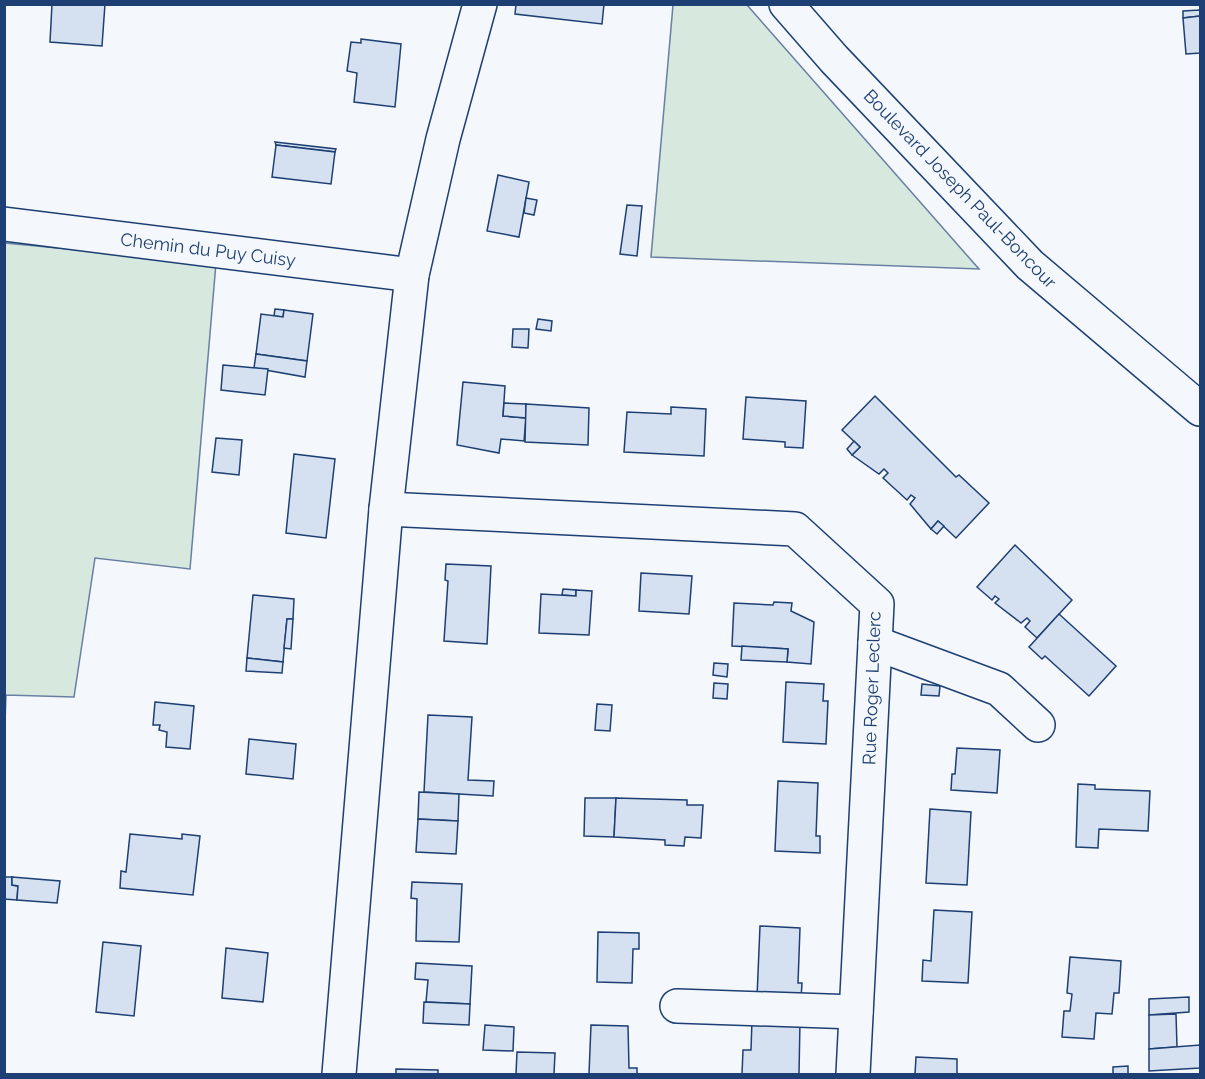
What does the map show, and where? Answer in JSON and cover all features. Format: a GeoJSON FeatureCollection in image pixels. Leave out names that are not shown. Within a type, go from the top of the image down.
{"type":"FeatureCollection","features":[{"type":"Feature","properties":{"kind":"street"},"geometry":{"type":"LineString","coordinates":[[339,1074],[386,509],[412,275],[443,139],[480,4]]}},
{"type":"Feature","properties":{"kind":"street","name":"Boulevard Joseph Paul-Boncour"},"geometry":{"type":"LineString","coordinates":[[786,4],[834,59],[1030,265],[1200,409]]}},
{"type":"Feature","properties":{"kind":"street","name":"Chemin du Puy Cuisy"},"geometry":{"type":"LineString","coordinates":[[4,224],[412,275]]}},
{"type":"Feature","properties":{"kind":"street","name":"Rue Roger Leclerc"},"geometry":{"type":"LineString","coordinates":[[386,509],[795,530],[877,604],[853,1074]]}},
{"type":"Feature","properties":{"kind":"street"},"geometry":{"type":"LineString","coordinates":[[875,643],[999,689],[1038,725]]}},
{"type":"Feature","properties":{"kind":"street"},"geometry":{"type":"LineString","coordinates":[[677,1006],[856,1012]]}},
{"type":"Feature","properties":{"kind":"shaded area"},"geometry":{"type":"Polygon","coordinates":[[[673,5],[747,5],[979,269],[651,257],[673,5]]]}},
{"type":"Feature","properties":{"kind":"shaded area"},"geometry":{"type":"Polygon","coordinates":[[[5,243],[216,263],[190,569],[95,558],[74,697],[6,695],[5,723],[5,243]]]}},
{"type":"Feature","properties":{"kind":"building"},"geometry":{"type":"Polygon","coordinates":[[[52,4],[105,4],[102,46],[50,42],[52,4]]]}},
{"type":"Feature","properties":{"kind":"building"},"geometry":{"type":"Polygon","coordinates":[[[516,4],[604,4],[602,24],[515,14],[516,4]]]}},
{"type":"Feature","properties":{"kind":"building"},"geometry":{"type":"Polygon","coordinates":[[[1200,10],[1200,16],[1183,18],[1183,11],[1200,10]]]}},
{"type":"Feature","properties":{"kind":"building"},"geometry":{"type":"Polygon","coordinates":[[[1200,16],[1200,53],[1186,54],[1183,18],[1200,16]]]}},
{"type":"Feature","properties":{"kind":"building"},"geometry":{"type":"Polygon","coordinates":[[[361,39],[401,44],[395,107],[354,102],[357,73],[347,71],[351,42],[361,43],[361,39]]]}},
{"type":"Feature","properties":{"kind":"building"},"geometry":{"type":"Polygon","coordinates":[[[275,142],[336,149],[335,152],[276,145],[275,142]]]}},
{"type":"Feature","properties":{"kind":"building"},"geometry":{"type":"Polygon","coordinates":[[[276,145],[335,152],[331,184],[272,177],[276,145]]]}},
{"type":"Feature","properties":{"kind":"building"},"geometry":{"type":"Polygon","coordinates":[[[498,175],[529,182],[519,237],[487,231],[498,175]]]}},
{"type":"Feature","properties":{"kind":"building"},"geometry":{"type":"Polygon","coordinates":[[[526,198],[537,200],[534,215],[524,213],[526,198]]]}},
{"type":"Feature","properties":{"kind":"building"},"geometry":{"type":"Polygon","coordinates":[[[627,205],[642,206],[637,256],[620,254],[627,205]]]}},
{"type":"Feature","properties":{"kind":"building"},"geometry":{"type":"Polygon","coordinates":[[[275,309],[284,310],[283,317],[274,316],[275,309]]]}},
{"type":"Feature","properties":{"kind":"building"},"geometry":{"type":"Polygon","coordinates":[[[284,310],[313,314],[307,361],[256,354],[261,314],[283,317],[284,310]]]}},
{"type":"Feature","properties":{"kind":"building"},"geometry":{"type":"Polygon","coordinates":[[[538,319],[552,321],[551,331],[536,329],[538,319]]]}},
{"type":"Feature","properties":{"kind":"building"},"geometry":{"type":"Polygon","coordinates":[[[513,329],[529,329],[528,348],[512,347],[513,329]]]}},
{"type":"Feature","properties":{"kind":"building"},"geometry":{"type":"Polygon","coordinates":[[[256,354],[307,361],[305,377],[254,368],[256,354]]]}},
{"type":"Feature","properties":{"kind":"building"},"geometry":{"type":"Polygon","coordinates":[[[223,365],[268,369],[265,395],[221,390],[223,365]]]}},
{"type":"Feature","properties":{"kind":"building"},"geometry":{"type":"Polygon","coordinates":[[[463,382],[505,386],[503,416],[526,418],[524,441],[501,439],[499,453],[457,445],[463,382]]]}},
{"type":"Feature","properties":{"kind":"building"},"geometry":{"type":"Polygon","coordinates":[[[875,396],[956,477],[959,475],[989,503],[956,538],[938,521],[931,529],[910,504],[915,498],[911,495],[907,500],[883,478],[888,473],[884,469],[879,474],[852,455],[860,447],[842,430],[875,396]]]}},
{"type":"Feature","properties":{"kind":"building"},"geometry":{"type":"Polygon","coordinates":[[[746,397],[806,401],[803,448],[785,447],[785,442],[743,439],[746,397]]]}},
{"type":"Feature","properties":{"kind":"building"},"geometry":{"type":"Polygon","coordinates":[[[504,403],[526,404],[526,418],[503,416],[504,403]]]}},
{"type":"Feature","properties":{"kind":"building"},"geometry":{"type":"Polygon","coordinates":[[[526,404],[589,408],[588,445],[525,442],[526,404]]]}},
{"type":"Feature","properties":{"kind":"building"},"geometry":{"type":"Polygon","coordinates":[[[671,407],[706,409],[704,456],[624,452],[627,412],[671,414],[671,407]]]}},
{"type":"Feature","properties":{"kind":"building"},"geometry":{"type":"Polygon","coordinates":[[[216,438],[242,440],[239,475],[212,472],[216,438]]]}},
{"type":"Feature","properties":{"kind":"building"},"geometry":{"type":"Polygon","coordinates":[[[854,441],[860,447],[852,455],[847,449],[854,441]]]}},
{"type":"Feature","properties":{"kind":"building"},"geometry":{"type":"Polygon","coordinates":[[[294,454],[335,459],[326,538],[286,533],[294,454]]]}},
{"type":"Feature","properties":{"kind":"building"},"geometry":{"type":"Polygon","coordinates":[[[938,521],[944,526],[937,534],[931,529],[938,521]]]}},
{"type":"Feature","properties":{"kind":"building"},"geometry":{"type":"Polygon","coordinates":[[[1015,545],[1072,600],[1037,638],[1025,627],[1030,621],[1027,618],[1021,623],[995,603],[999,599],[995,596],[992,600],[977,587],[1015,545]]]}},
{"type":"Feature","properties":{"kind":"building"},"geometry":{"type":"Polygon","coordinates":[[[446,564],[491,566],[487,644],[444,641],[448,581],[445,580],[446,564]]]}},
{"type":"Feature","properties":{"kind":"building"},"geometry":{"type":"Polygon","coordinates":[[[641,573],[692,576],[689,614],[639,611],[641,573]]]}},
{"type":"Feature","properties":{"kind":"building"},"geometry":{"type":"Polygon","coordinates":[[[563,589],[576,590],[576,596],[562,595],[563,589]]]}},
{"type":"Feature","properties":{"kind":"building"},"geometry":{"type":"Polygon","coordinates":[[[576,590],[592,591],[589,635],[539,633],[541,594],[576,596],[576,590]]]}},
{"type":"Feature","properties":{"kind":"building"},"geometry":{"type":"Polygon","coordinates":[[[253,595],[294,599],[293,619],[287,619],[283,662],[247,658],[253,595]]]}},
{"type":"Feature","properties":{"kind":"building"},"geometry":{"type":"Polygon","coordinates":[[[774,602],[792,603],[791,611],[814,622],[811,664],[787,662],[788,649],[732,646],[734,603],[773,605],[774,602]]]}},
{"type":"Feature","properties":{"kind":"building"},"geometry":{"type":"Polygon","coordinates":[[[1059,614],[1116,666],[1089,696],[1045,656],[1042,659],[1029,647],[1059,614]]]}},
{"type":"Feature","properties":{"kind":"building"},"geometry":{"type":"Polygon","coordinates":[[[287,619],[293,619],[291,649],[284,648],[287,619]]]}},
{"type":"Feature","properties":{"kind":"building"},"geometry":{"type":"Polygon","coordinates":[[[742,646],[788,649],[787,662],[741,660],[742,646]]]}},
{"type":"Feature","properties":{"kind":"building"},"geometry":{"type":"Polygon","coordinates":[[[247,658],[283,662],[282,673],[246,671],[247,658]]]}},
{"type":"Feature","properties":{"kind":"building"},"geometry":{"type":"Polygon","coordinates":[[[714,663],[728,664],[727,677],[713,675],[714,663]]]}},
{"type":"Feature","properties":{"kind":"building"},"geometry":{"type":"Polygon","coordinates":[[[786,682],[824,684],[823,701],[828,701],[826,744],[783,742],[786,682]]]}},
{"type":"Feature","properties":{"kind":"building"},"geometry":{"type":"Polygon","coordinates":[[[714,683],[728,684],[727,699],[713,698],[714,683]]]}},
{"type":"Feature","properties":{"kind":"building"},"geometry":{"type":"Polygon","coordinates":[[[922,684],[940,686],[939,696],[921,695],[922,684]]]}},
{"type":"Feature","properties":{"kind":"building"},"geometry":{"type":"Polygon","coordinates":[[[155,702],[194,706],[190,749],[166,747],[167,732],[159,730],[160,725],[153,725],[155,702]]]}},
{"type":"Feature","properties":{"kind":"building"},"geometry":{"type":"Polygon","coordinates":[[[597,704],[612,705],[610,731],[595,730],[597,704]]]}},
{"type":"Feature","properties":{"kind":"building"},"geometry":{"type":"Polygon","coordinates":[[[428,715],[472,717],[468,780],[494,781],[493,796],[424,792],[428,715]]]}},
{"type":"Feature","properties":{"kind":"building"},"geometry":{"type":"Polygon","coordinates":[[[249,739],[296,744],[293,779],[246,774],[249,739]]]}},
{"type":"Feature","properties":{"kind":"building"},"geometry":{"type":"Polygon","coordinates":[[[957,748],[1000,750],[997,793],[951,790],[957,748]]]}},
{"type":"Feature","properties":{"kind":"building"},"geometry":{"type":"Polygon","coordinates":[[[778,781],[818,783],[816,836],[820,836],[820,853],[775,851],[778,781]]]}},
{"type":"Feature","properties":{"kind":"building"},"geometry":{"type":"Polygon","coordinates":[[[1078,784],[1095,785],[1095,789],[1150,791],[1148,831],[1099,829],[1098,848],[1076,847],[1078,784]]]}},
{"type":"Feature","properties":{"kind":"building"},"geometry":{"type":"Polygon","coordinates":[[[419,792],[459,794],[458,821],[418,819],[419,792]]]}},
{"type":"Feature","properties":{"kind":"building"},"geometry":{"type":"Polygon","coordinates":[[[585,798],[616,798],[614,837],[584,836],[585,798]]]}},
{"type":"Feature","properties":{"kind":"building"},"geometry":{"type":"Polygon","coordinates":[[[616,798],[687,800],[687,805],[703,805],[701,838],[685,837],[684,846],[665,845],[665,840],[614,837],[616,798]]]}},
{"type":"Feature","properties":{"kind":"building"},"geometry":{"type":"Polygon","coordinates":[[[930,809],[971,812],[967,885],[926,883],[930,809]]]}},
{"type":"Feature","properties":{"kind":"building"},"geometry":{"type":"Polygon","coordinates":[[[418,819],[458,821],[456,854],[416,852],[418,819]]]}},
{"type":"Feature","properties":{"kind":"building"},"geometry":{"type":"Polygon","coordinates":[[[130,834],[182,839],[182,834],[200,836],[193,895],[120,888],[121,871],[126,872],[130,834]]]}},
{"type":"Feature","properties":{"kind":"building"},"geometry":{"type":"Polygon","coordinates":[[[4,877],[12,877],[12,885],[18,886],[17,900],[4,899],[4,877]]]}},
{"type":"Feature","properties":{"kind":"building"},"geometry":{"type":"Polygon","coordinates":[[[12,877],[60,881],[57,903],[17,900],[18,886],[12,885],[12,877]]]}},
{"type":"Feature","properties":{"kind":"building"},"geometry":{"type":"Polygon","coordinates":[[[412,882],[462,884],[459,942],[416,941],[417,899],[411,898],[412,882]]]}},
{"type":"Feature","properties":{"kind":"building"},"geometry":{"type":"Polygon","coordinates":[[[934,910],[972,912],[968,983],[922,981],[923,960],[931,961],[934,910]]]}},
{"type":"Feature","properties":{"kind":"building"},"geometry":{"type":"Polygon","coordinates":[[[760,926],[800,928],[798,983],[802,983],[801,999],[757,997],[760,926]]]}},
{"type":"Feature","properties":{"kind":"building"},"geometry":{"type":"Polygon","coordinates":[[[598,932],[639,933],[639,949],[633,949],[632,983],[597,982],[598,932]]]}},
{"type":"Feature","properties":{"kind":"building"},"geometry":{"type":"Polygon","coordinates":[[[103,942],[141,946],[134,1016],[96,1012],[103,942]]]}},
{"type":"Feature","properties":{"kind":"building"},"geometry":{"type":"Polygon","coordinates":[[[226,948],[268,953],[263,1002],[222,998],[226,948]]]}},
{"type":"Feature","properties":{"kind":"building"},"geometry":{"type":"Polygon","coordinates":[[[1070,957],[1121,961],[1119,993],[1114,993],[1112,1014],[1096,1013],[1094,1039],[1062,1037],[1064,1011],[1070,1011],[1072,994],[1067,993],[1070,957]]]}},
{"type":"Feature","properties":{"kind":"building"},"geometry":{"type":"Polygon","coordinates":[[[416,963],[472,966],[470,1004],[426,1002],[428,980],[415,979],[416,963]]]}},
{"type":"Feature","properties":{"kind":"building"},"geometry":{"type":"Polygon","coordinates":[[[1189,997],[1189,1012],[1149,1015],[1149,999],[1189,997]]]}},
{"type":"Feature","properties":{"kind":"building"},"geometry":{"type":"Polygon","coordinates":[[[424,1002],[470,1004],[469,1025],[423,1023],[424,1002]]]}},
{"type":"Feature","properties":{"kind":"building"},"geometry":{"type":"Polygon","coordinates":[[[1176,1014],[1177,1047],[1149,1049],[1149,1015],[1176,1014]]]}},
{"type":"Feature","properties":{"kind":"building"},"geometry":{"type":"Polygon","coordinates":[[[752,1020],[800,1022],[799,1074],[742,1074],[743,1050],[751,1050],[752,1020]]]}},
{"type":"Feature","properties":{"kind":"building"},"geometry":{"type":"Polygon","coordinates":[[[485,1025],[514,1027],[513,1051],[483,1050],[485,1025]]]}},
{"type":"Feature","properties":{"kind":"building"},"geometry":{"type":"Polygon","coordinates":[[[591,1025],[628,1026],[629,1068],[637,1068],[637,1074],[589,1074],[591,1025]]]}},
{"type":"Feature","properties":{"kind":"building"},"geometry":{"type":"Polygon","coordinates":[[[1200,1045],[1200,1068],[1149,1071],[1149,1049],[1200,1045]]]}},
{"type":"Feature","properties":{"kind":"building"},"geometry":{"type":"Polygon","coordinates":[[[517,1052],[555,1053],[554,1074],[516,1074],[517,1052]]]}},
{"type":"Feature","properties":{"kind":"building"},"geometry":{"type":"Polygon","coordinates":[[[916,1057],[957,1059],[957,1074],[915,1074],[916,1057]]]}},
{"type":"Feature","properties":{"kind":"building"},"geometry":{"type":"Polygon","coordinates":[[[1128,1066],[1128,1074],[1113,1074],[1113,1067],[1128,1066]]]}},
{"type":"Feature","properties":{"kind":"building"},"geometry":{"type":"Polygon","coordinates":[[[396,1069],[438,1070],[438,1074],[396,1074],[396,1069]]]}}]}
